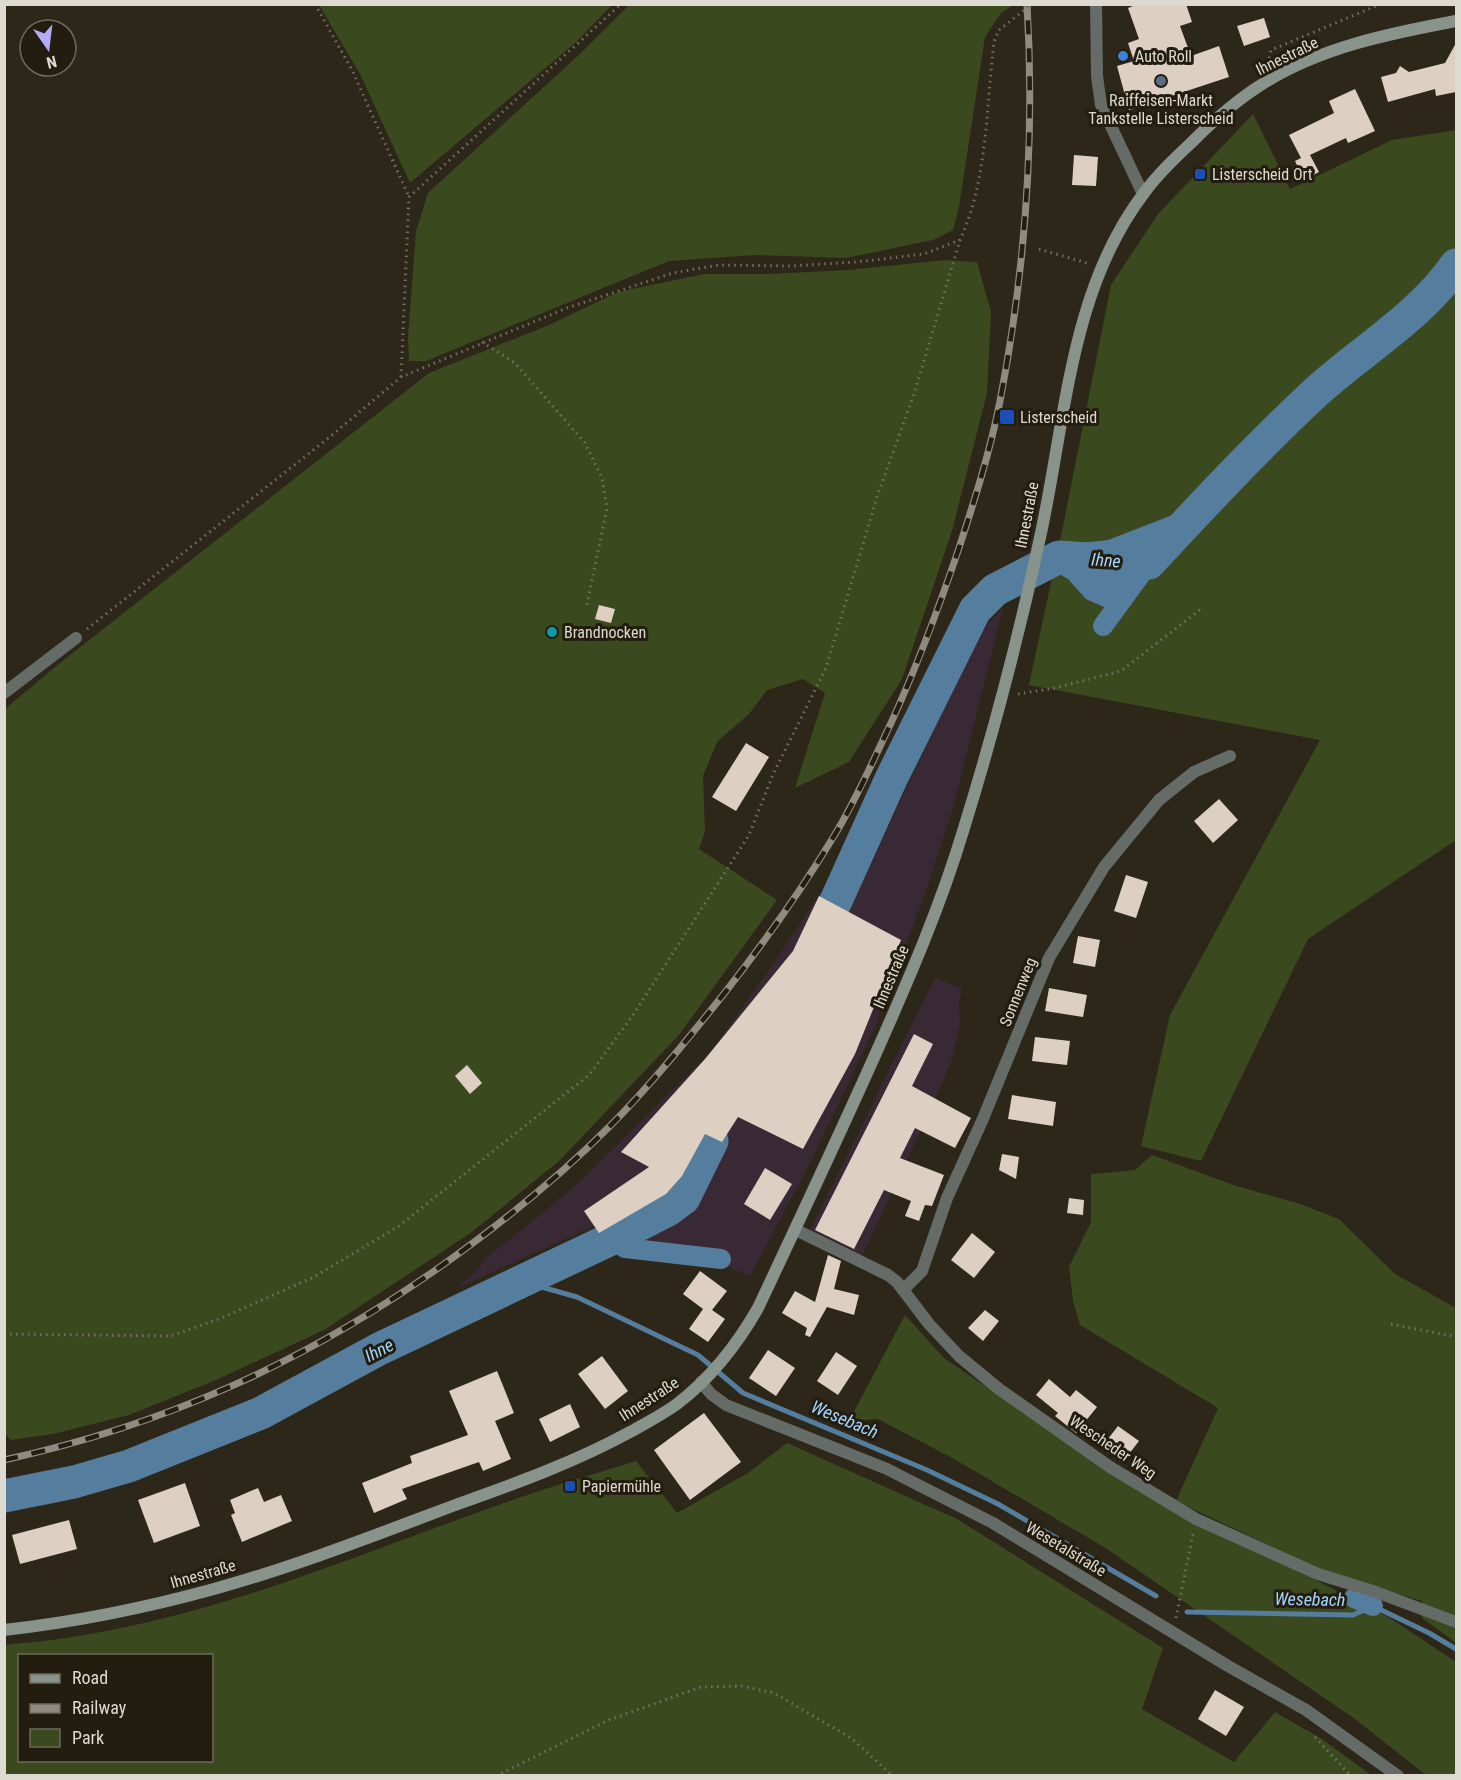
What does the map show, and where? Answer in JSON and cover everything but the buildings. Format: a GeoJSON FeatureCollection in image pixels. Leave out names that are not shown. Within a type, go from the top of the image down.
{"type":"FeatureCollection","features":[{"type":"Feature","properties":{"kind":"main road","name":"Ihnestraße"},"geometry":{"type":"LineString","coordinates":[[4,1630],[64,1623],[214,1589],[294,1563],[554,1469],[676,1405],[719,1365],[746,1329],[796,1230],[914,969],[963,832],[1002,697],[1026,600],[1086,308],[1100,267],[1118,233],[1143,194],[1163,170],[1215,120],[1265,82],[1300,64],[1345,47],[1400,32],[1456,21]]}},
{"type":"Feature","properties":{"kind":"street"},"geometry":{"type":"LineString","coordinates":[[1096,4],[1097,76],[1101,105],[1143,194]]}},
{"type":"Feature","properties":{"kind":"street"},"geometry":{"type":"LineString","coordinates":[[4,693],[76,638]]}},
{"type":"Feature","properties":{"kind":"street","name":"Sonnenweg"},"geometry":{"type":"LineString","coordinates":[[903,1290],[922,1271],[947,1198],[982,1121],[1049,958],[1104,867],[1159,800],[1194,772],[1230,756]]}},
{"type":"Feature","properties":{"kind":"street","name":"Wescheder Weg"},"geometry":{"type":"LineString","coordinates":[[796,1230],[888,1275],[958,1356],[999,1389],[1110,1467],[1196,1519],[1318,1574],[1376,1592],[1456,1622]]}},
{"type":"Feature","properties":{"kind":"street","name":"Wesetalstraße"},"geometry":{"type":"LineString","coordinates":[[705,1379],[711,1394],[726,1405],[887,1469],[993,1523],[1227,1666],[1306,1710],[1398,1776]]}},
{"type":"Feature","properties":{"kind":"path"},"geometry":{"type":"LineString","coordinates":[[315,4],[352,70],[409,197],[401,377]]}},
{"type":"Feature","properties":{"kind":"path"},"geometry":{"type":"LineString","coordinates":[[409,197],[621,4]]}},
{"type":"Feature","properties":{"kind":"path"},"geometry":{"type":"LineString","coordinates":[[4,1334],[171,1336],[219,1319],[272,1296],[314,1277],[399,1226],[589,1075],[633,1015],[749,835],[774,772],[826,668],[878,494],[913,397],[960,240],[968,222],[981,166],[994,42],[999,30],[1032,4]]}},
{"type":"Feature","properties":{"kind":"path"},"geometry":{"type":"LineString","coordinates":[[1265,82],[1271,50],[1380,5]]}},
{"type":"Feature","properties":{"kind":"path"},"geometry":{"type":"LineString","coordinates":[[76,638],[331,436],[401,377],[567,308],[673,273],[719,265],[791,266],[856,262],[924,254],[960,240]]}},
{"type":"Feature","properties":{"kind":"path"},"geometry":{"type":"LineString","coordinates":[[1039,249],[1100,267]]}},
{"type":"Feature","properties":{"kind":"path"},"geometry":{"type":"LineString","coordinates":[[482,342],[515,363],[585,443],[602,478],[607,508],[586,609]]}},
{"type":"Feature","properties":{"kind":"path"},"geometry":{"type":"LineString","coordinates":[[1002,697],[1054,688],[1121,671],[1201,609]]}},
{"type":"Feature","properties":{"kind":"path"},"geometry":{"type":"LineString","coordinates":[[1391,1324],[1456,1337]]}},
{"type":"Feature","properties":{"kind":"path"},"geometry":{"type":"LineString","coordinates":[[1174,1632],[1196,1519]]}},
{"type":"Feature","properties":{"kind":"path"},"geometry":{"type":"LineString","coordinates":[[496,1776],[609,1720],[701,1686],[742,1686],[774,1693],[851,1738],[893,1776]]}},
{"type":"Feature","properties":{"kind":"path"},"geometry":{"type":"LineString","coordinates":[[1314,1737],[1351,1776]]}},
{"type":"Feature","properties":{"kind":"shaded area"},"geometry":{"type":"Polygon","coordinates":[[[1003,608],[953,808],[925,894],[873,1031],[805,1173],[750,1276],[722,1265],[722,1254],[631,1242],[615,1224],[599,1233],[594,1226],[457,1288],[478,1269],[485,1259],[574,1187],[710,1053],[774,963],[827,882],[858,891],[974,645],[984,627],[1003,608]]]}},
{"type":"Feature","properties":{"kind":"shaded area"},"geometry":{"type":"Polygon","coordinates":[[[935,978],[962,988],[959,1003],[960,1024],[952,1059],[862,1256],[810,1230],[935,978]]]}},
{"type":"Feature","properties":{"kind":"green space"},"geometry":{"type":"Polygon","coordinates":[[[630,4],[1013,5],[1001,13],[985,37],[959,207],[953,230],[933,240],[846,258],[756,255],[669,261],[426,361],[409,361],[408,337],[416,231],[428,193],[580,54],[630,4]]]}},
{"type":"Feature","properties":{"kind":"green space"},"geometry":{"type":"Polygon","coordinates":[[[319,5],[612,5],[576,42],[410,183],[360,74],[319,5]]]}},
{"type":"Feature","properties":{"kind":"green space"},"geometry":{"type":"Polygon","coordinates":[[[1253,114],[1290,189],[1392,140],[1456,130],[1456,840],[1308,939],[1201,1161],[1141,1146],[1170,1015],[1320,740],[1029,685],[1111,285],[1158,214],[1253,114]]]}},
{"type":"Feature","properties":{"kind":"green space"},"geometry":{"type":"Polygon","coordinates":[[[945,260],[977,262],[991,312],[987,393],[952,531],[902,679],[849,762],[795,788],[825,693],[803,679],[767,690],[749,714],[717,742],[703,776],[705,831],[699,849],[777,900],[679,1035],[559,1161],[472,1232],[324,1330],[216,1380],[129,1415],[53,1434],[11,1440],[5,1434],[5,709],[60,663],[429,373],[549,325],[618,292],[704,274],[848,270],[945,260]]]}},
{"type":"Feature","properties":{"kind":"green space"},"geometry":{"type":"Polygon","coordinates":[[[1152,1155],[1236,1186],[1297,1203],[1339,1219],[1395,1274],[1456,1308],[1456,1643],[1422,1618],[1422,1601],[1326,1572],[1176,1501],[1218,1408],[1080,1325],[1073,1301],[1069,1267],[1091,1222],[1091,1174],[1135,1170],[1152,1155]]]}},
{"type":"Feature","properties":{"kind":"green space"},"geometry":{"type":"Polygon","coordinates":[[[905,1315],[944,1358],[1129,1484],[1390,1618],[1456,1662],[1456,1775],[1426,1775],[1355,1719],[1104,1547],[954,1459],[878,1419],[849,1421],[905,1315]]]}},
{"type":"Feature","properties":{"kind":"green space"},"geometry":{"type":"Polygon","coordinates":[[[787,1443],[957,1519],[1163,1648],[1142,1709],[1234,1762],[1275,1712],[1322,1739],[1371,1775],[5,1775],[5,1645],[129,1627],[239,1597],[526,1496],[636,1461],[677,1513],[748,1473],[787,1443]]]}},
{"type":"Feature","properties":{"kind":"water"},"geometry":{"type":"Polygon","coordinates":[[[1170,516],[1171,522],[1168,528],[1137,562],[1106,608],[1086,599],[1068,579],[1056,572],[1062,545],[1108,540],[1170,516]]]}},
{"type":"Feature","properties":{"kind":"waterway","name":"Ihne"},"geometry":{"type":"LineString","coordinates":[[835,903],[891,779],[975,610],[995,590],[1059,557],[1149,563],[1230,476],[1293,413],[1333,377],[1408,317],[1441,284],[1456,265]]}},
{"type":"Feature","properties":{"kind":"waterway"},"geometry":{"type":"LineString","coordinates":[[1103,626],[1149,563]]}},
{"type":"Feature","properties":{"kind":"waterway","name":"Ihne"},"geometry":{"type":"LineString","coordinates":[[4,1496],[74,1482],[129,1466],[261,1413],[379,1349],[611,1239],[668,1210],[684,1198],[712,1141]]}},
{"type":"Feature","properties":{"kind":"waterway"},"geometry":{"type":"LineString","coordinates":[[611,1239],[625,1248],[721,1259]]}},
{"type":"Feature","properties":{"kind":"waterway","name":"Wesebach"},"geometry":{"type":"LineString","coordinates":[[520,1281],[577,1297],[698,1355],[743,1393],[927,1470],[998,1504],[1156,1596]]}},
{"type":"Feature","properties":{"kind":"waterway"},"geometry":{"type":"LineString","coordinates":[[1354,1598],[1373,1606]]}},
{"type":"Feature","properties":{"kind":"waterway","name":"Wesebach"},"geometry":{"type":"LineString","coordinates":[[1187,1612],[1353,1615],[1373,1606],[1456,1649]]}},
{"type":"Feature","properties":{"kind":"railway"},"geometry":{"type":"LineString","coordinates":[[4,1460],[120,1429],[230,1387],[335,1334],[437,1269],[526,1202],[609,1127],[696,1029],[781,917],[842,822],[891,723],[943,595],[987,458],[1009,352],[1022,254],[1029,154],[1027,4]]}},
{"type":"Feature","properties":{"kind":"place","name":"Auto Roll"},"geometry":{"type":"Point","coordinates":[1123,56]}},
{"type":"Feature","properties":{"kind":"place","name":"Raiffeisen-Markt Tankstelle Listerscheid"},"geometry":{"type":"Point","coordinates":[1161,81]}},
{"type":"Feature","properties":{"kind":"place","name":"Listerscheid Ort"},"geometry":{"type":"Point","coordinates":[1200,174]}},
{"type":"Feature","properties":{"kind":"place","name":"Listerscheid"},"geometry":{"type":"Point","coordinates":[1007,417]}},
{"type":"Feature","properties":{"kind":"place","name":"Brandnocken"},"geometry":{"type":"Point","coordinates":[552,632]}},
{"type":"Feature","properties":{"kind":"place","name":"Papiermühle"},"geometry":{"type":"Point","coordinates":[570,1486]}}]}
